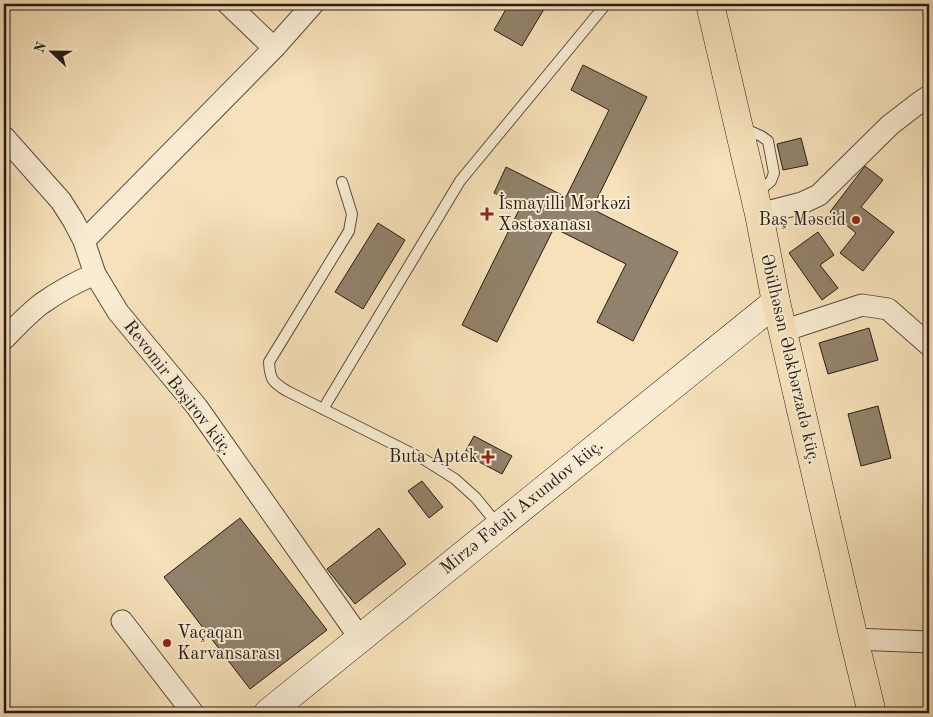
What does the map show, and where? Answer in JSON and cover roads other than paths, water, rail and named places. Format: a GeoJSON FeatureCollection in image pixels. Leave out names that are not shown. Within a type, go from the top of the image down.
{"type":"FeatureCollection","features":[{"type":"Feature","properties":{"kind":"main road","name":"Əbülhəsən Ələkbərzadə küç."},"geometry":{"type":"LineString","coordinates":[[710,4],[776,302],[872,713]]}},
{"type":"Feature","properties":{"kind":"main road","name":"Mirzə Fətəli Axundov küç."},"geometry":{"type":"LineString","coordinates":[[268,713],[776,302]]}},
{"type":"Feature","properties":{"kind":"street"},"geometry":{"type":"LineString","coordinates":[[228,4],[274,48]]}},
{"type":"Feature","properties":{"kind":"street"},"geometry":{"type":"LineString","coordinates":[[84,241],[274,48],[313,4]]}},
{"type":"Feature","properties":{"kind":"street"},"geometry":{"type":"LineString","coordinates":[[756,205],[802,203],[819,195],[890,125],[929,96]]}},
{"type":"Feature","properties":{"kind":"street","name":"Revomir Bəşirov küç."},"geometry":{"type":"LineString","coordinates":[[4,137],[61,201],[84,241],[95,274],[118,312],[197,407],[360,638]]}},
{"type":"Feature","properties":{"kind":"street"},"geometry":{"type":"LineString","coordinates":[[4,339],[45,302],[77,282],[95,274]]}},
{"type":"Feature","properties":{"kind":"street"},"geometry":{"type":"LineString","coordinates":[[783,331],[862,305],[888,309],[929,345]]}},
{"type":"Feature","properties":{"kind":"street"},"geometry":{"type":"LineString","coordinates":[[122,621],[193,713]]}},
{"type":"Feature","properties":{"kind":"street"},"geometry":{"type":"LineString","coordinates":[[854,639],[929,642]]}},
{"type":"Feature","properties":{"kind":"lane"},"geometry":{"type":"LineString","coordinates":[[322,408],[460,181],[606,4]]}},
{"type":"Feature","properties":{"kind":"lane"},"geometry":{"type":"LineString","coordinates":[[342,182],[352,214],[349,231],[269,362],[274,383],[425,460],[455,479],[476,498],[499,526]]}},
{"type":"Feature","properties":{"kind":"place","name":"İsmayilli Mərkəzi Xəstəxanası"},"geometry":{"type":"Point","coordinates":[487,214]}},
{"type":"Feature","properties":{"kind":"place","name":"Baş Məscid"},"geometry":{"type":"Point","coordinates":[856,220]}},
{"type":"Feature","properties":{"kind":"place","name":"Buta Aptek"},"geometry":{"type":"Point","coordinates":[488,457]}},
{"type":"Feature","properties":{"kind":"place","name":"Vaçaqan Karvansarası"},"geometry":{"type":"Point","coordinates":[167,643]}}]}
